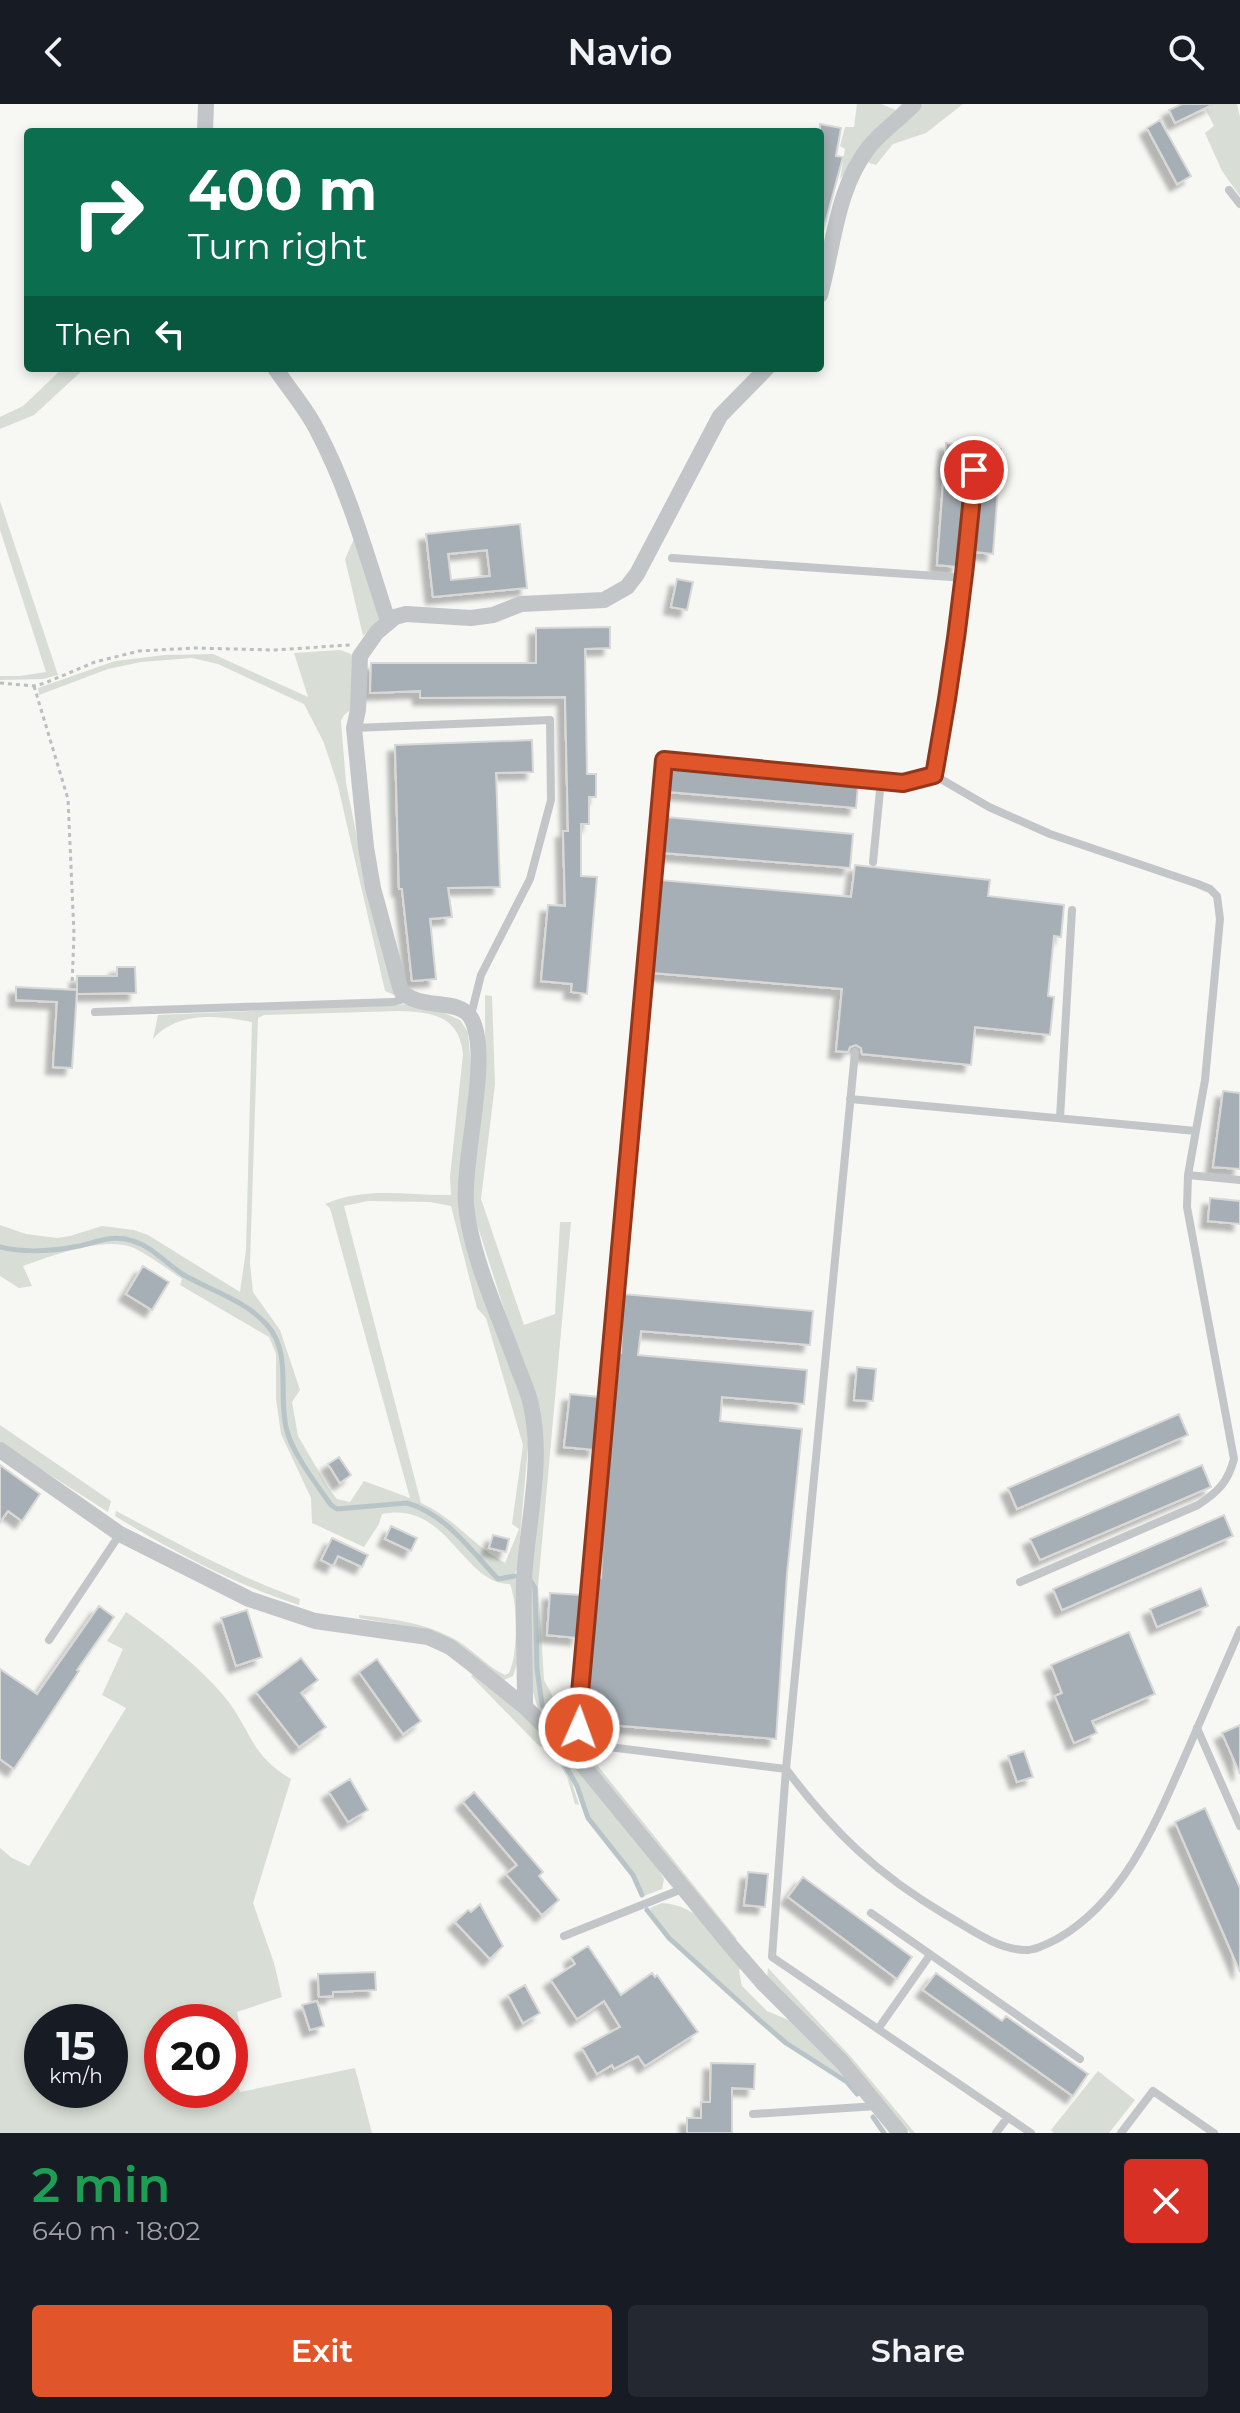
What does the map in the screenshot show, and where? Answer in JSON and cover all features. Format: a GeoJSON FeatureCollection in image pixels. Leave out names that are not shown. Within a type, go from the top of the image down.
{"type":"FeatureCollection","features":[{"type":"Feature","properties":{"kind":"street"},"geometry":{"type":"LineString","coordinates":[[205,128],[206,104]]}},
{"type":"Feature","properties":{"kind":"street"},"geometry":{"type":"LineString","coordinates":[[824,277],[837,220],[854,171],[870,146],[914,104]]}},
{"type":"Feature","properties":{"kind":"street"},"geometry":{"type":"LineString","coordinates":[[278,372],[317,428],[334,464],[388,621]]}},
{"type":"Feature","properties":{"kind":"street"},"geometry":{"type":"LineString","coordinates":[[525,1707],[524,1581],[537,1449],[531,1403],[483,1272],[466,1203],[476,1079],[475,1029],[470,1016],[460,1007],[418,1002],[401,991],[373,888],[361,807],[354,728],[358,710],[358,670],[364,648],[388,621],[406,614],[471,618],[493,615],[521,604],[604,600],[627,587],[637,574],[720,416],[763,372]]}},
{"type":"Feature","properties":{"kind":"street"},"geometry":{"type":"LineString","coordinates":[[0,1450],[120,1534],[249,1599],[315,1621],[428,1637],[450,1647],[525,1707],[577,1758],[682,1889],[763,1983],[842,2062],[900,2133]]}},
{"type":"Feature","properties":{"kind":"lane"},"geometry":{"type":"LineString","coordinates":[[1229,190],[1240,204]]}},
{"type":"Feature","properties":{"kind":"lane"},"geometry":{"type":"LineString","coordinates":[[934,775],[966,578],[976,443]]}},
{"type":"Feature","properties":{"kind":"lane"},"geometry":{"type":"LineString","coordinates":[[672,558],[966,578]]}},
{"type":"Feature","properties":{"kind":"lane"},"geometry":{"type":"LineString","coordinates":[[354,728],[550,720],[551,800],[530,879],[481,975],[470,1016]]}},
{"type":"Feature","properties":{"kind":"lane"},"geometry":{"type":"LineString","coordinates":[[1020,1582],[1198,1505],[1216,1493],[1230,1477],[1234,1459],[1187,1207],[1188,1175],[1212,1012],[1220,919],[1217,896],[1198,884],[1050,834],[989,807],[934,775],[903,783],[664,760],[594,1544],[576,1710],[579,1728],[589,1740],[609,1747],[786,1769],[816,1809],[851,1846],[891,1880],[989,1940],[1026,1951],[1065,1934],[1092,1913],[1116,1886],[1155,1824],[1240,1630]]}},
{"type":"Feature","properties":{"kind":"lane"},"geometry":{"type":"LineString","coordinates":[[873,862],[881,780]]}},
{"type":"Feature","properties":{"kind":"lane"},"geometry":{"type":"LineString","coordinates":[[1060,1118],[1072,910]]}},
{"type":"Feature","properties":{"kind":"lane"},"geometry":{"type":"LineString","coordinates":[[95,1012],[393,1002],[408,998]]}},
{"type":"Feature","properties":{"kind":"lane"},"geometry":{"type":"LineString","coordinates":[[855,1052],[786,1769],[772,1957],[1031,2133]]}},
{"type":"Feature","properties":{"kind":"lane"},"geometry":{"type":"LineString","coordinates":[[850,1099],[1196,1131]]}},
{"type":"Feature","properties":{"kind":"lane"},"geometry":{"type":"LineString","coordinates":[[1188,1175],[1240,1180]]}},
{"type":"Feature","properties":{"kind":"lane"},"geometry":{"type":"LineString","coordinates":[[49,1640],[120,1534]]}},
{"type":"Feature","properties":{"kind":"lane"},"geometry":{"type":"LineString","coordinates":[[1197,1728],[1240,1826]]}},
{"type":"Feature","properties":{"kind":"lane"},"geometry":{"type":"LineString","coordinates":[[564,1936],[682,1889]]}},
{"type":"Feature","properties":{"kind":"lane"},"geometry":{"type":"LineString","coordinates":[[871,1913],[1080,2059]]}},
{"type":"Feature","properties":{"kind":"lane"},"geometry":{"type":"LineString","coordinates":[[878,2029],[930,1955]]}},
{"type":"Feature","properties":{"kind":"lane"},"geometry":{"type":"LineString","coordinates":[[1121,2133],[1153,2091],[1214,2133]]}},
{"type":"Feature","properties":{"kind":"lane"},"geometry":{"type":"LineString","coordinates":[[753,2114],[878,2106]]}},
{"type":"Feature","properties":{"kind":"lane"},"geometry":{"type":"LineString","coordinates":[[996,2133],[1008,2117]]}},
{"type":"Feature","properties":{"kind":"path"},"geometry":{"type":"LineString","coordinates":[[0,683],[34,686],[114,656],[149,650],[274,650],[347,644],[364,648]]}},
{"type":"Feature","properties":{"kind":"path"},"geometry":{"type":"LineString","coordinates":[[34,686],[68,799],[74,934],[72,986]]}},
{"type":"Feature","properties":{"kind":"shaded area"},"geometry":{"type":"Polygon","coordinates":[[[857,104],[881,104],[896,110],[901,104],[910,104],[840,179],[845,149],[840,146],[845,127],[854,127],[857,104]]]}},
{"type":"Feature","properties":{"kind":"shaded area"},"geometry":{"type":"Polygon","coordinates":[[[923,104],[963,104],[926,133],[893,144],[876,165],[866,162],[886,139],[923,104]]]}},
{"type":"Feature","properties":{"kind":"shaded area"},"geometry":{"type":"Polygon","coordinates":[[[1203,104],[1237,104],[1240,117],[1240,196],[1222,171],[1205,133],[1214,126],[1203,104]]]}},
{"type":"Feature","properties":{"kind":"shaded area"},"geometry":{"type":"Polygon","coordinates":[[[59,372],[81,372],[34,415],[0,429],[0,417],[23,406],[59,372]]]}},
{"type":"Feature","properties":{"kind":"shaded area"},"geometry":{"type":"Polygon","coordinates":[[[0,501],[58,675],[43,679],[0,680],[0,676],[46,672],[0,530],[0,501]]]}},
{"type":"Feature","properties":{"kind":"shaded area"},"geometry":{"type":"Polygon","coordinates":[[[356,534],[380,621],[363,636],[345,559],[356,534]]]}},
{"type":"Feature","properties":{"kind":"shaded area"},"geometry":{"type":"Polygon","coordinates":[[[340,650],[351,654],[355,660],[354,707],[341,721],[346,783],[394,995],[385,991],[338,786],[324,743],[304,704],[218,664],[192,658],[141,662],[108,669],[39,695],[38,688],[115,661],[165,655],[213,654],[308,697],[294,653],[340,650]]]}},
{"type":"Feature","properties":{"kind":"shaded area"},"geometry":{"type":"Polygon","coordinates":[[[485,995],[492,996],[495,1084],[481,1199],[524,1325],[555,1314],[560,1222],[571,1222],[538,1586],[544,1680],[573,1735],[737,1939],[733,1941],[555,1725],[542,1704],[533,1585],[536,1669],[541,1704],[552,1723],[538,1709],[530,1682],[527,1580],[542,1429],[471,1205],[485,1059],[485,995]]]}},
{"type":"Feature","properties":{"kind":"shaded area"},"geometry":{"type":"Polygon","coordinates":[[[409,1004],[438,1010],[460,1020],[468,1032],[471,1067],[459,1200],[527,1417],[528,1446],[517,1570],[512,1576],[499,1578],[447,1524],[408,1502],[338,1508],[331,1504],[306,1468],[288,1430],[283,1361],[276,1335],[250,1308],[184,1274],[136,1240],[109,1238],[50,1249],[0,1245],[0,1225],[26,1234],[57,1238],[102,1226],[134,1230],[148,1235],[240,1292],[246,1250],[252,1022],[213,1017],[186,1019],[163,1030],[153,1039],[158,1015],[409,1004]],[[423,1013],[264,1015],[258,1018],[250,1263],[253,1292],[280,1330],[300,1390],[292,1402],[298,1436],[329,1489],[337,1499],[350,1502],[364,1481],[410,1498],[330,1208],[325,1204],[356,1195],[451,1195],[450,1177],[463,1054],[460,1041],[456,1031],[442,1019],[423,1013]],[[368,1201],[344,1206],[421,1503],[505,1563],[519,1529],[512,1524],[523,1445],[486,1318],[477,1308],[451,1206],[430,1202],[368,1201]]]}},
{"type":"Feature","properties":{"kind":"shaded area"},"geometry":{"type":"Polygon","coordinates":[[[117,1239],[143,1248],[190,1280],[242,1306],[271,1332],[280,1358],[282,1417],[288,1440],[330,1506],[337,1511],[407,1505],[421,1510],[457,1536],[498,1581],[516,1577],[517,1664],[513,1676],[504,1680],[428,1630],[359,1618],[359,1615],[385,1618],[434,1630],[458,1641],[505,1675],[512,1665],[516,1616],[510,1584],[493,1580],[479,1571],[439,1530],[423,1519],[404,1513],[382,1514],[364,1547],[312,1523],[311,1498],[281,1434],[276,1399],[276,1354],[269,1337],[180,1285],[182,1279],[152,1258],[122,1245],[78,1248],[23,1266],[32,1286],[19,1288],[0,1276],[0,1248],[46,1251],[117,1239]]]}},
{"type":"Feature","properties":{"kind":"shaded area"},"geometry":{"type":"Polygon","coordinates":[[[0,1425],[111,1501],[108,1512],[0,1443],[0,1425]]]}},
{"type":"Feature","properties":{"kind":"shaded area"},"geometry":{"type":"Polygon","coordinates":[[[116,1511],[230,1569],[300,1599],[299,1605],[252,1588],[182,1554],[115,1516],[116,1511]]]}},
{"type":"Feature","properties":{"kind":"shaded area"},"geometry":{"type":"Polygon","coordinates":[[[126,1612],[212,1682],[233,1708],[262,1755],[291,1779],[253,1903],[282,1997],[248,2008],[248,2004],[144,2004],[144,2108],[248,2108],[248,2090],[355,2068],[372,2133],[0,2133],[0,1848],[29,1866],[126,1708],[102,1695],[123,1649],[107,1641],[126,1612]]]}},
{"type":"Feature","properties":{"kind":"shaded area"},"geometry":{"type":"Polygon","coordinates":[[[478,1672],[554,1739],[559,1759],[569,1773],[579,1805],[575,1804],[567,1777],[552,1750],[539,1746],[471,1676],[478,1672]]]}},
{"type":"Feature","properties":{"kind":"shaded area"},"geometry":{"type":"Polygon","coordinates":[[[560,1745],[658,1869],[664,1879],[662,1889],[644,1896],[634,1875],[588,1817],[579,1786],[562,1756],[560,1745]]]}},
{"type":"Feature","properties":{"kind":"shaded area"},"geometry":{"type":"Polygon","coordinates":[[[662,1903],[688,1910],[708,1925],[741,1967],[742,1986],[767,2011],[793,2022],[856,2085],[786,2041],[667,1934],[653,1917],[650,1908],[662,1903]]]}},
{"type":"Feature","properties":{"kind":"shaded area"},"geometry":{"type":"Polygon","coordinates":[[[768,1968],[852,2058],[915,2133],[910,2133],[847,2058],[767,1978],[768,1968]]]}},
{"type":"Feature","properties":{"kind":"shaded area"},"geometry":{"type":"Polygon","coordinates":[[[1098,2071],[1135,2100],[1109,2133],[1054,2133],[1051,2130],[1098,2071]]]}},
{"type":"Feature","properties":{"kind":"building"},"geometry":{"type":"Polygon","coordinates":[[[1182,104],[1214,104],[1175,123],[1169,110],[1182,104]]]}},
{"type":"Feature","properties":{"kind":"building"},"geometry":{"type":"Polygon","coordinates":[[[1160,120],[1191,176],[1177,184],[1147,128],[1160,120]]]}},
{"type":"Feature","properties":{"kind":"building"},"geometry":{"type":"Polygon","coordinates":[[[820,124],[841,128],[836,156],[843,157],[824,227],[824,128],[820,128],[820,124]]]}},
{"type":"Feature","properties":{"kind":"building"},"geometry":{"type":"Polygon","coordinates":[[[946,443],[969,446],[958,567],[937,565],[946,443]]]}},
{"type":"Feature","properties":{"kind":"building"},"geometry":{"type":"Polygon","coordinates":[[[983,447],[1001,449],[993,554],[975,552],[983,447]]]}},
{"type":"Feature","properties":{"kind":"building"},"geometry":{"type":"Polygon","coordinates":[[[520,524],[527,588],[433,597],[426,534],[520,524]],[[487,550],[448,554],[451,580],[490,576],[487,550]]]}},
{"type":"Feature","properties":{"kind":"building"},"geometry":{"type":"Polygon","coordinates":[[[677,579],[693,582],[687,610],[671,607],[677,579]]]}},
{"type":"Feature","properties":{"kind":"building"},"geometry":{"type":"Polygon","coordinates":[[[610,627],[610,648],[585,649],[587,774],[596,774],[596,797],[589,797],[589,824],[581,824],[581,876],[597,877],[587,994],[571,992],[572,984],[541,981],[548,905],[565,906],[563,831],[568,831],[565,697],[420,698],[420,691],[370,693],[371,663],[536,663],[536,628],[610,627]]]}},
{"type":"Feature","properties":{"kind":"building"},"geometry":{"type":"Polygon","coordinates":[[[532,740],[533,772],[496,773],[500,887],[448,888],[452,917],[430,919],[436,979],[412,981],[402,889],[399,889],[395,745],[532,740]]]}},
{"type":"Feature","properties":{"kind":"building"},"geometry":{"type":"Polygon","coordinates":[[[670,768],[858,786],[856,808],[668,792],[670,768]]]}},
{"type":"Feature","properties":{"kind":"building"},"geometry":{"type":"Polygon","coordinates":[[[666,817],[853,834],[850,868],[663,853],[666,817]]]}},
{"type":"Feature","properties":{"kind":"building"},"geometry":{"type":"Polygon","coordinates":[[[855,865],[990,880],[988,896],[1064,905],[1061,937],[1054,936],[1048,996],[1054,997],[1050,1035],[975,1027],[971,1065],[862,1054],[861,1048],[856,1045],[850,1047],[848,1052],[836,1051],[842,989],[653,973],[660,880],[851,897],[855,865]]]}},
{"type":"Feature","properties":{"kind":"building"},"geometry":{"type":"Polygon","coordinates":[[[117,967],[135,967],[136,993],[77,994],[77,976],[117,976],[117,967]]]}},
{"type":"Feature","properties":{"kind":"building"},"geometry":{"type":"Polygon","coordinates":[[[16,987],[77,990],[72,1068],[53,1067],[57,1002],[16,1000],[16,987]]]}},
{"type":"Feature","properties":{"kind":"building"},"geometry":{"type":"Polygon","coordinates":[[[1223,1091],[1240,1093],[1240,1169],[1213,1167],[1223,1091]]]}},
{"type":"Feature","properties":{"kind":"building"},"geometry":{"type":"Polygon","coordinates":[[[1210,1198],[1240,1201],[1240,1224],[1208,1221],[1210,1198]]]}},
{"type":"Feature","properties":{"kind":"building"},"geometry":{"type":"Polygon","coordinates":[[[143,1266],[169,1282],[152,1310],[126,1294],[143,1266]]]}},
{"type":"Feature","properties":{"kind":"building"},"geometry":{"type":"Polygon","coordinates":[[[623,1294],[813,1311],[810,1345],[641,1331],[638,1355],[807,1370],[804,1404],[722,1397],[720,1421],[802,1429],[787,1574],[776,1739],[587,1723],[597,1577],[601,1578],[618,1353],[621,1353],[623,1294]]]}},
{"type":"Feature","properties":{"kind":"building"},"geometry":{"type":"Polygon","coordinates":[[[857,1367],[876,1369],[873,1401],[854,1400],[857,1367]]]}},
{"type":"Feature","properties":{"kind":"building"},"geometry":{"type":"Polygon","coordinates":[[[570,1394],[600,1397],[595,1450],[564,1447],[570,1394]]]}},
{"type":"Feature","properties":{"kind":"building"},"geometry":{"type":"Polygon","coordinates":[[[1179,1414],[1188,1435],[1017,1509],[1008,1488],[1179,1414]]]}},
{"type":"Feature","properties":{"kind":"building"},"geometry":{"type":"Polygon","coordinates":[[[339,1457],[351,1475],[340,1483],[328,1464],[339,1457]]]}},
{"type":"Feature","properties":{"kind":"building"},"geometry":{"type":"Polygon","coordinates":[[[0,1465],[40,1494],[22,1521],[8,1511],[0,1522],[0,1465]]]}},
{"type":"Feature","properties":{"kind":"building"},"geometry":{"type":"Polygon","coordinates":[[[1202,1465],[1211,1487],[1040,1560],[1030,1539],[1202,1465]]]}},
{"type":"Feature","properties":{"kind":"building"},"geometry":{"type":"Polygon","coordinates":[[[1224,1515],[1233,1536],[1062,1610],[1053,1589],[1224,1515]]]}},
{"type":"Feature","properties":{"kind":"building"},"geometry":{"type":"Polygon","coordinates":[[[391,1526],[417,1538],[411,1551],[385,1539],[391,1526]]]}},
{"type":"Feature","properties":{"kind":"building"},"geometry":{"type":"Polygon","coordinates":[[[493,1535],[509,1539],[506,1552],[489,1548],[493,1535]]]}},
{"type":"Feature","properties":{"kind":"building"},"geometry":{"type":"Polygon","coordinates":[[[332,1538],[368,1555],[362,1567],[338,1556],[333,1566],[321,1560],[332,1538]]]}},
{"type":"Feature","properties":{"kind":"building"},"geometry":{"type":"Polygon","coordinates":[[[1201,1588],[1208,1606],[1157,1627],[1150,1609],[1201,1588]]]}},
{"type":"Feature","properties":{"kind":"building"},"geometry":{"type":"Polygon","coordinates":[[[550,1593],[582,1595],[578,1638],[547,1635],[550,1593]]]}},
{"type":"Feature","properties":{"kind":"building"},"geometry":{"type":"Polygon","coordinates":[[[99,1606],[114,1617],[14,1769],[0,1759],[0,1669],[37,1694],[99,1606]]]}},
{"type":"Feature","properties":{"kind":"building"},"geometry":{"type":"Polygon","coordinates":[[[247,1610],[262,1657],[236,1666],[221,1618],[247,1610]]]}},
{"type":"Feature","properties":{"kind":"building"},"geometry":{"type":"Polygon","coordinates":[[[1129,1632],[1155,1694],[1092,1721],[1097,1733],[1074,1743],[1055,1696],[1062,1693],[1051,1665],[1129,1632]]]}},
{"type":"Feature","properties":{"kind":"building"},"geometry":{"type":"Polygon","coordinates":[[[301,1658],[318,1680],[301,1693],[326,1727],[299,1747],[256,1692],[301,1658]]]}},
{"type":"Feature","properties":{"kind":"building"},"geometry":{"type":"Polygon","coordinates":[[[377,1659],[421,1721],[403,1734],[359,1672],[377,1659]]]}},
{"type":"Feature","properties":{"kind":"building"},"geometry":{"type":"Polygon","coordinates":[[[1240,1725],[1240,1774],[1222,1733],[1240,1725]]]}},
{"type":"Feature","properties":{"kind":"building"},"geometry":{"type":"Polygon","coordinates":[[[1024,1751],[1033,1777],[1017,1782],[1008,1756],[1024,1751]]]}},
{"type":"Feature","properties":{"kind":"building"},"geometry":{"type":"Polygon","coordinates":[[[350,1779],[368,1810],[348,1822],[329,1792],[350,1779]]]}},
{"type":"Feature","properties":{"kind":"building"},"geometry":{"type":"Polygon","coordinates":[[[474,1792],[543,1872],[539,1876],[559,1900],[542,1915],[506,1874],[517,1865],[463,1802],[474,1792]]]}},
{"type":"Feature","properties":{"kind":"building"},"geometry":{"type":"Polygon","coordinates":[[[1205,1808],[1240,1888],[1240,1972],[1175,1822],[1205,1808]]]}},
{"type":"Feature","properties":{"kind":"building"},"geometry":{"type":"Polygon","coordinates":[[[748,1872],[768,1874],[765,1907],[744,1905],[748,1872]]]}},
{"type":"Feature","properties":{"kind":"building"},"geometry":{"type":"Polygon","coordinates":[[[803,1877],[912,1957],[897,1979],[788,1897],[803,1877]]]}},
{"type":"Feature","properties":{"kind":"building"},"geometry":{"type":"Polygon","coordinates":[[[480,1904],[503,1946],[490,1959],[455,1922],[480,1904]]]}},
{"type":"Feature","properties":{"kind":"building"},"geometry":{"type":"Polygon","coordinates":[[[588,1946],[621,1995],[652,1973],[655,1977],[657,1975],[698,2032],[645,2066],[638,2056],[597,2074],[582,2048],[620,2027],[604,2001],[577,2019],[551,1980],[575,1964],[571,1957],[588,1946]]]}},
{"type":"Feature","properties":{"kind":"building"},"geometry":{"type":"Polygon","coordinates":[[[375,1972],[376,1990],[333,1992],[333,1996],[319,1997],[318,1974],[375,1972]]]}},
{"type":"Feature","properties":{"kind":"building"},"geometry":{"type":"Polygon","coordinates":[[[936,1973],[1002,2021],[1006,2016],[1088,2074],[1073,2096],[923,1990],[936,1973]]]}},
{"type":"Feature","properties":{"kind":"building"},"geometry":{"type":"Polygon","coordinates":[[[525,1985],[540,2013],[523,2023],[508,1995],[525,1985]]]}},
{"type":"Feature","properties":{"kind":"building"},"geometry":{"type":"Polygon","coordinates":[[[317,2001],[324,2026],[310,2030],[302,2005],[317,2001]]]}},
{"type":"Feature","properties":{"kind":"building"},"geometry":{"type":"Polygon","coordinates":[[[711,2063],[755,2064],[754,2089],[732,2088],[732,2133],[687,2133],[687,2118],[701,2118],[701,2102],[710,2102],[711,2063]]]}},
{"type":"Feature","properties":{"kind":"waterway"},"geometry":{"type":"LineString","coordinates":[[0,1247],[49,1250],[106,1239],[126,1239],[147,1247],[184,1275],[249,1309],[275,1336],[282,1362],[287,1431],[300,1459],[331,1505],[337,1509],[407,1503],[421,1508],[457,1535],[498,1579],[515,1576]]}},
{"type":"Feature","properties":{"kind":"waterway"},"geometry":{"type":"LineString","coordinates":[[530,1580],[535,1588],[537,1669],[542,1704],[552,1722]]}},
{"type":"Feature","properties":{"kind":"waterway"},"geometry":{"type":"LineString","coordinates":[[558,1746],[588,1818],[633,1875],[642,1895]]}},
{"type":"Feature","properties":{"kind":"waterway"},"geometry":{"type":"LineString","coordinates":[[647,1910],[669,1938],[756,2017],[786,2043],[847,2082],[857,2094]]}},
{"type":"Feature","properties":{"kind":"waterway"},"geometry":{"type":"LineString","coordinates":[[873,2117],[884,2133]]}},
{"type":"Feature","properties":{"kind":"route"},"geometry":{"type":"LineString","coordinates":[[579,1728],[576,1710],[594,1544],[664,760],[903,783],[934,775],[966,578],[974,470]]}}]}
